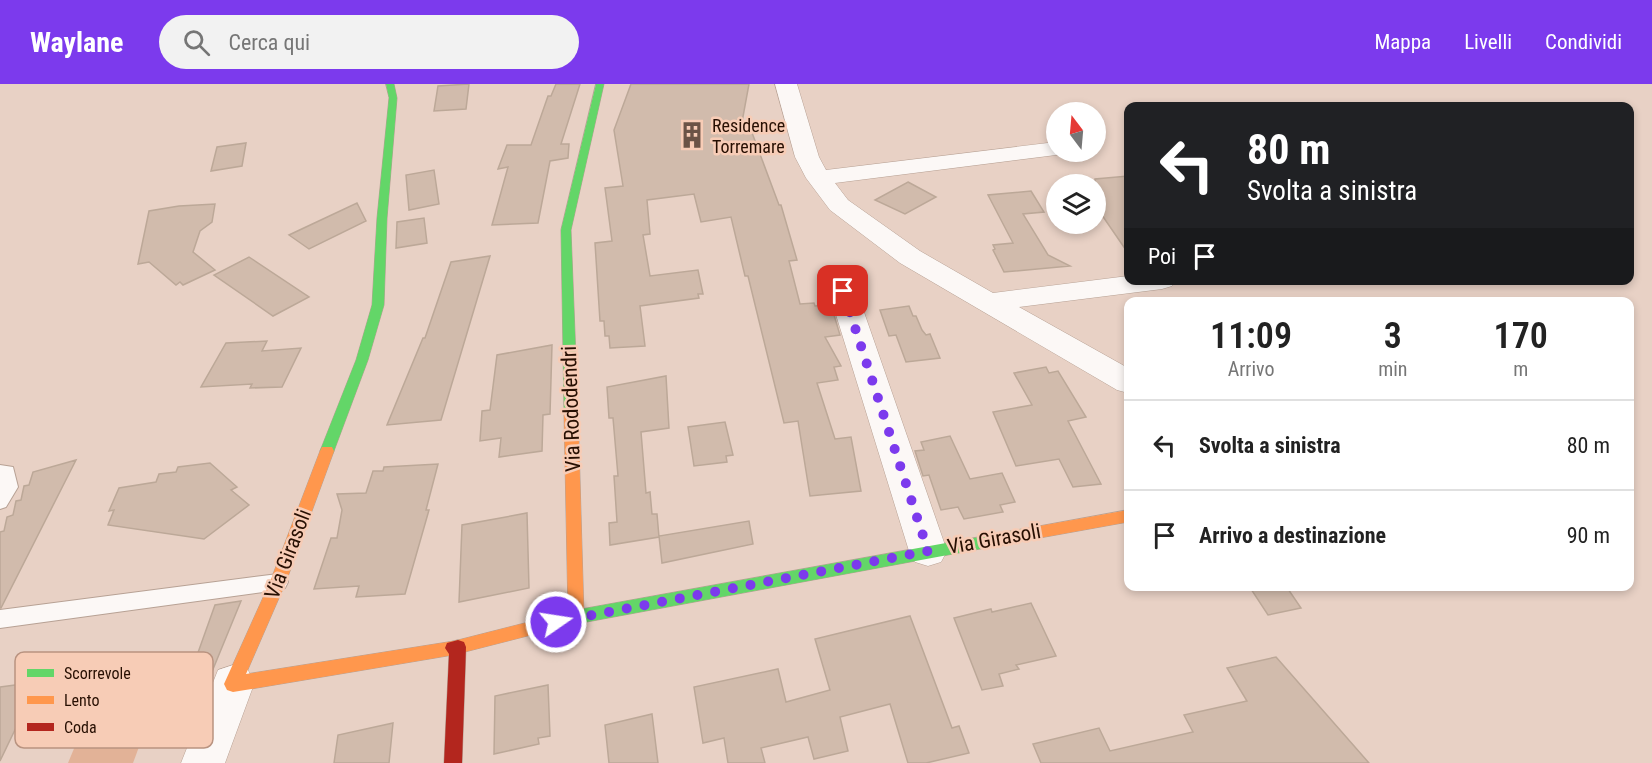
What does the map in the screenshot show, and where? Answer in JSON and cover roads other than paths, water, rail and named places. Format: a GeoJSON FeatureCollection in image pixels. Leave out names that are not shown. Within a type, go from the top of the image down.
{"type":"FeatureCollection","features":[{"type":"Feature","properties":{"kind":"street","name":"Via Girasoli"},"geometry":{"type":"LineString","coordinates":[[233,684],[278,582],[362,360],[378,305],[382,218],[393,98],[390,84]]}},
{"type":"Feature","properties":{"kind":"street","name":"Via Rododendri"},"geometry":{"type":"LineString","coordinates":[[576,617],[566,230],[600,84]]}},
{"type":"Feature","properties":{"kind":"street"},"geometry":{"type":"LineString","coordinates":[[786,84],[807,157],[818,178],[839,205],[910,257],[1124,380]]}},
{"type":"Feature","properties":{"kind":"street"},"geometry":{"type":"LineString","coordinates":[[818,178],[1046,150]]}},
{"type":"Feature","properties":{"kind":"street"},"geometry":{"type":"LineString","coordinates":[[990,302],[1124,285]]}},
{"type":"Feature","properties":{"kind":"street"},"geometry":{"type":"LineString","coordinates":[[843,291],[928,551]]}},
{"type":"Feature","properties":{"kind":"street","name":"Via Girasoli"},"geometry":{"type":"LineString","coordinates":[[576,617],[1124,517]]}},
{"type":"Feature","properties":{"kind":"street"},"geometry":{"type":"LineString","coordinates":[[213,737],[233,684],[458,647],[576,617]]}},
{"type":"Feature","properties":{"kind":"street"},"geometry":{"type":"LineString","coordinates":[[453,763],[458,647]]}},
{"type":"Feature","properties":{"kind":"street"},"geometry":{"type":"LineString","coordinates":[[203,763],[209,748]]}},
{"type":"Feature","properties":{"kind":"lane"},"geometry":{"type":"LineString","coordinates":[[0,472],[7,472],[9,487],[0,502]]}},
{"type":"Feature","properties":{"kind":"lane"},"geometry":{"type":"LineString","coordinates":[[0,619],[278,582]]}},
{"type":"Feature","properties":{"kind":"place","name":"Residence Torremare"},"geometry":{"type":"Point","coordinates":[692,135]}}]}
